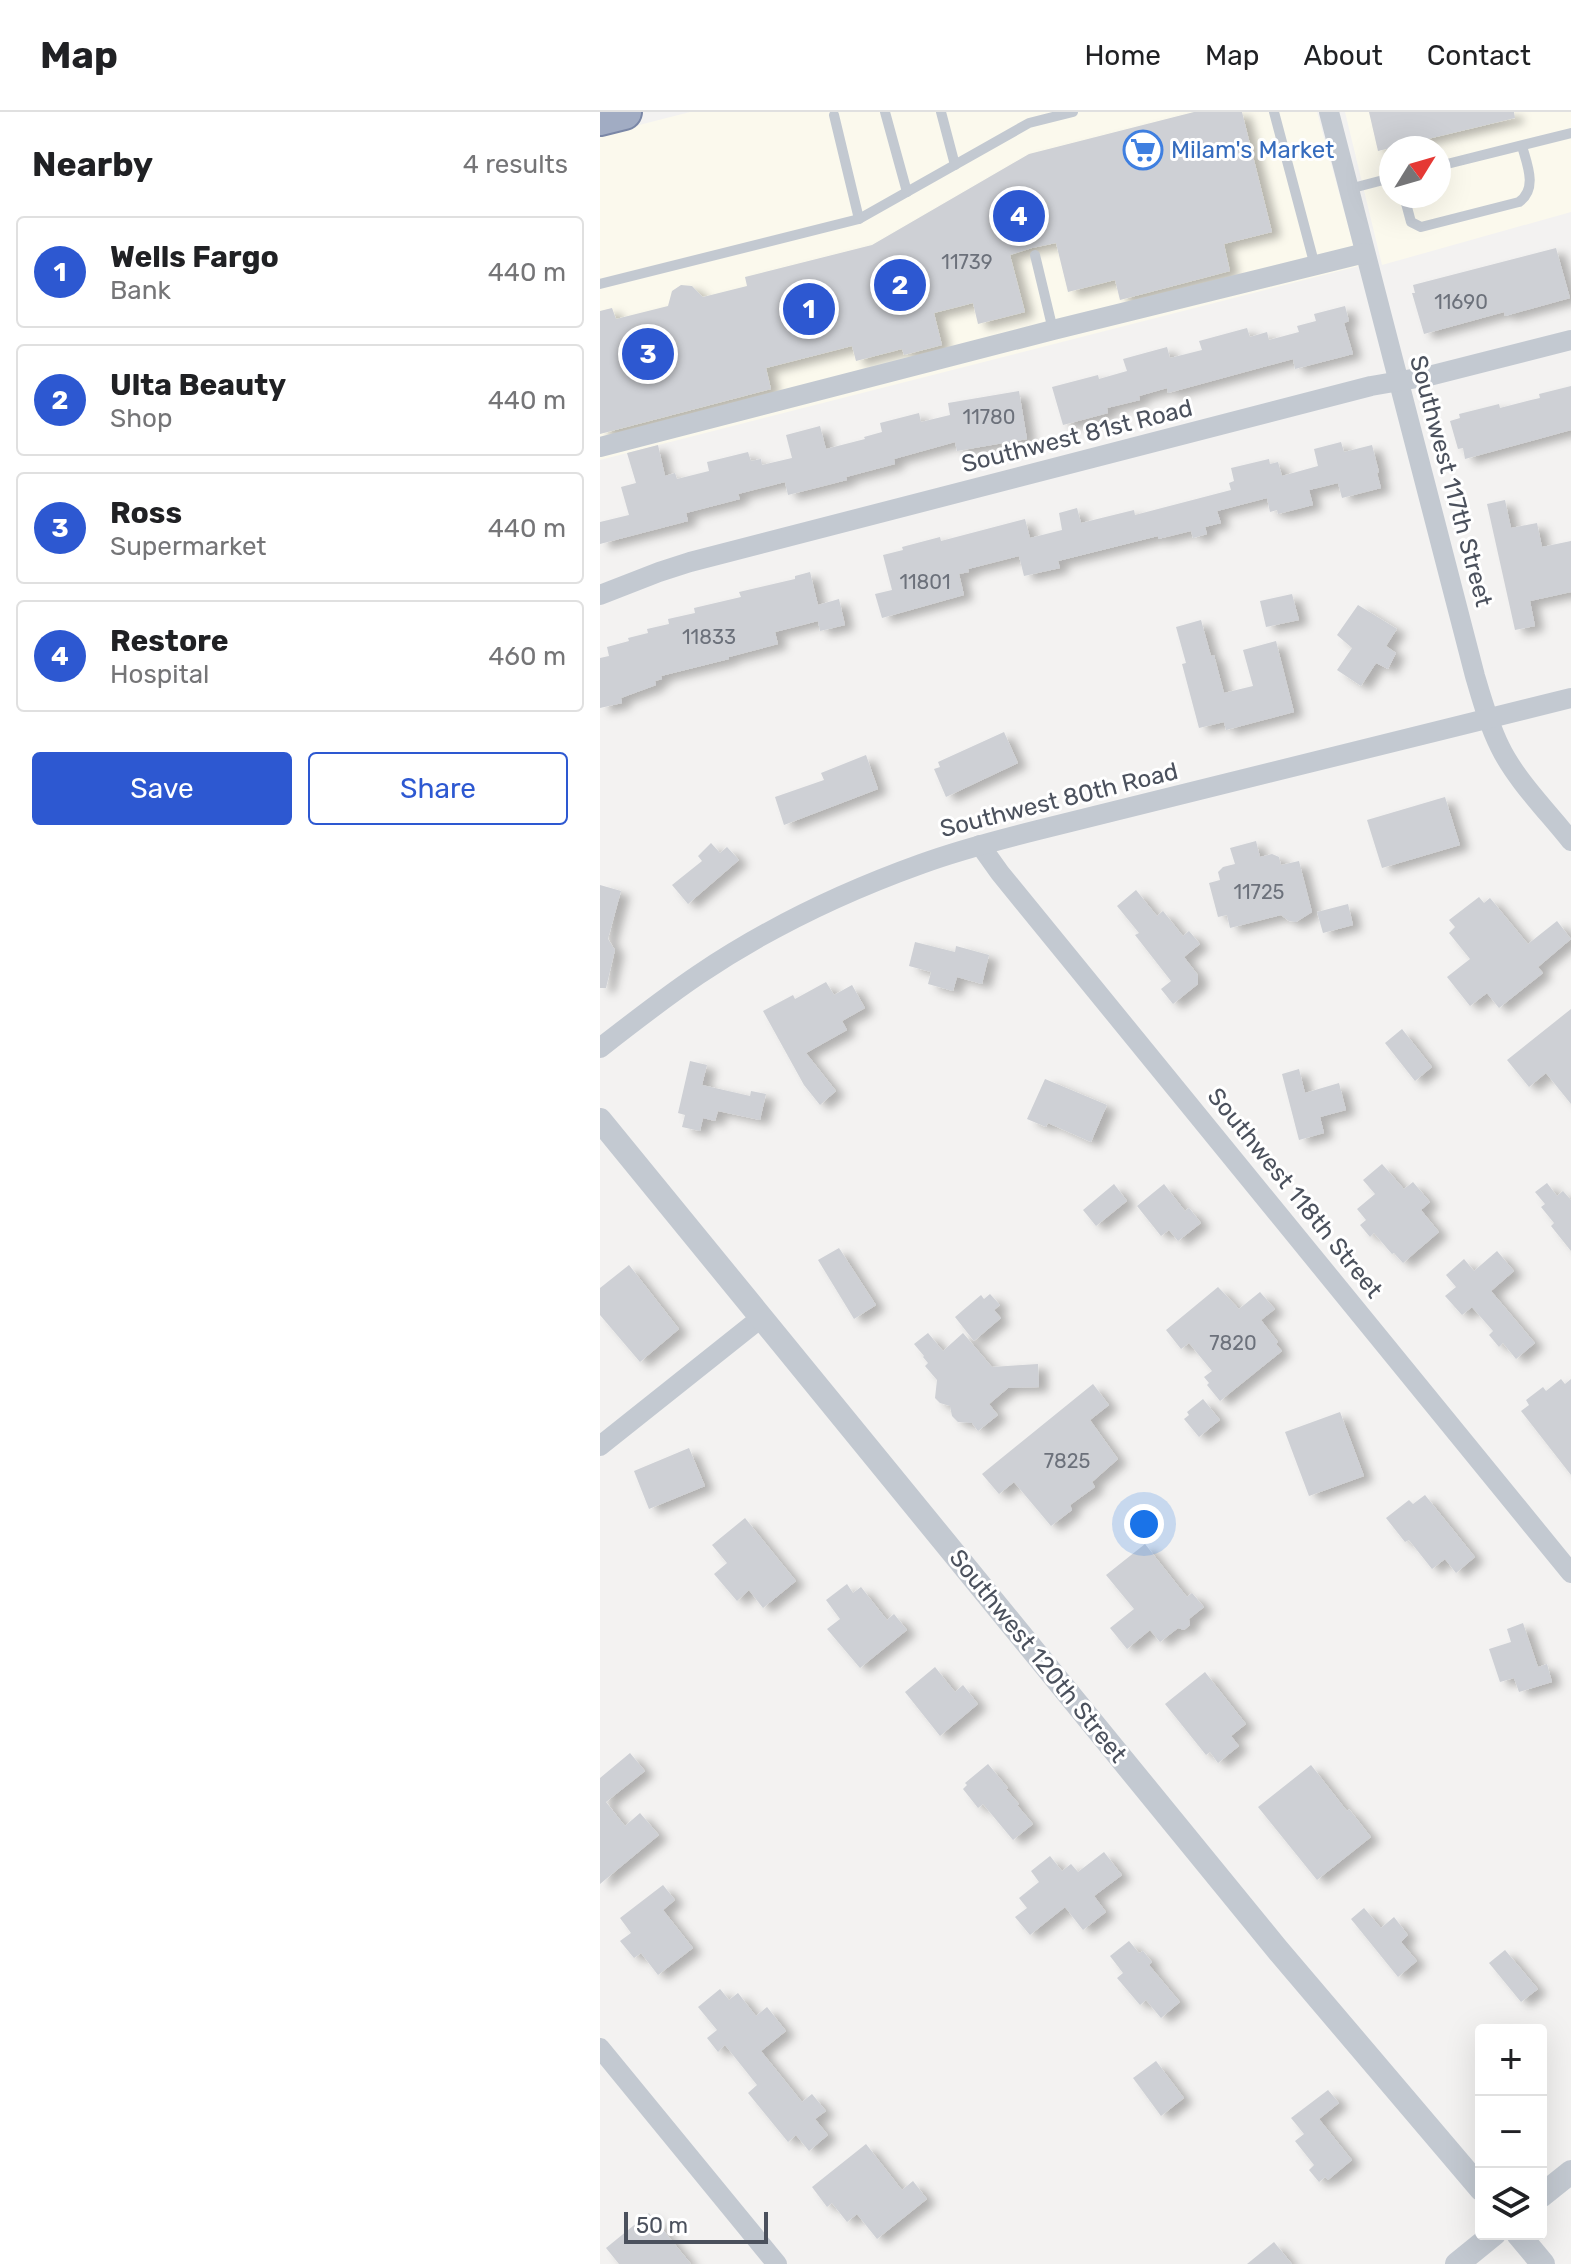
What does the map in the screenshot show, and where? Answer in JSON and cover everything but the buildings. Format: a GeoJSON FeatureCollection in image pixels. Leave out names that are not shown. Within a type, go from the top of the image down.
{"type":"FeatureCollection","features":[{"type":"Feature","properties":{"kind":"highway"},"geometry":{"type":"LineString","coordinates":[[600,118],[624,112]]}},
{"type":"Feature","properties":{"kind":"street","name":"Southwest 117th Street"},"geometry":{"type":"LineString","coordinates":[[1329,112],[1489,720],[1500,748],[1511,765],[1571,841]]}},
{"type":"Feature","properties":{"kind":"street"},"geometry":{"type":"LineString","coordinates":[[600,447],[1365,253]]}},
{"type":"Feature","properties":{"kind":"street","name":"Southwest 81st Road"},"geometry":{"type":"LineString","coordinates":[[600,595],[690,562],[1398,380],[1429,376],[1571,340]]}},
{"type":"Feature","properties":{"kind":"street","name":"Southwest 80th Road"},"geometry":{"type":"LineString","coordinates":[[600,1048],[698,975],[779,928],[885,877],[980,845],[1571,698]]}},
{"type":"Feature","properties":{"kind":"street","name":"Southwest 118th Street"},"geometry":{"type":"LineString","coordinates":[[980,845],[1571,1573]]}},
{"type":"Feature","properties":{"kind":"street","name":"Southwest 120th Street"},"geometry":{"type":"LineString","coordinates":[[600,1120],[1277,1949],[1475,2182]]}},
{"type":"Feature","properties":{"kind":"street"},"geometry":{"type":"LineString","coordinates":[[600,1446],[762,1317]]}},
{"type":"Feature","properties":{"kind":"street"},"geometry":{"type":"LineString","coordinates":[[600,2048],[777,2264]]}},
{"type":"Feature","properties":{"kind":"street"},"geometry":{"type":"LineString","coordinates":[[1547,2191],[1571,2172]]}},
{"type":"Feature","properties":{"kind":"street"},"geometry":{"type":"LineString","coordinates":[[1457,2264],[1487,2240]]}},
{"type":"Feature","properties":{"kind":"street"},"geometry":{"type":"LineString","coordinates":[[1523,2240],[1543,2264]]}},
{"type":"Feature","properties":{"kind":"lane"},"geometry":{"type":"LineString","coordinates":[[885,112],[907,192]]}},
{"type":"Feature","properties":{"kind":"lane"},"geometry":{"type":"LineString","coordinates":[[941,112],[955,165]]}},
{"type":"Feature","properties":{"kind":"lane"},"geometry":{"type":"LineString","coordinates":[[600,284],[859,219],[1029,123],[1073,112]]}},
{"type":"Feature","properties":{"kind":"lane"},"geometry":{"type":"LineString","coordinates":[[1274,112],[1315,266]]}},
{"type":"Feature","properties":{"kind":"lane"},"geometry":{"type":"LineString","coordinates":[[834,115],[859,219]]}},
{"type":"Feature","properties":{"kind":"lane"},"geometry":{"type":"LineString","coordinates":[[1451,163],[1571,133]]}},
{"type":"Feature","properties":{"kind":"lane"},"geometry":{"type":"LineString","coordinates":[[1407,208],[1411,222],[1421,227],[1519,202],[1527,197],[1530,190],[1530,176],[1522,146]]}},
{"type":"Feature","properties":{"kind":"lane"},"geometry":{"type":"LineString","coordinates":[[1349,189],[1379,181]]}},
{"type":"Feature","properties":{"kind":"lane"},"geometry":{"type":"LineString","coordinates":[[1035,255],[1053,330]]}},
{"type":"Feature","properties":{"kind":"shaded area"},"geometry":{"type":"Polygon","coordinates":[[[690,112],[1317,112],[1359,266],[600,460],[600,135],[690,112]]]}},
{"type":"Feature","properties":{"kind":"shaded area"},"geometry":{"type":"Polygon","coordinates":[[[1345,112],[1571,112],[1571,212],[1382,265],[1345,112]]]}},
{"type":"Feature","properties":{"kind":"place","name":"Milam's Market"},"geometry":{"type":"Point","coordinates":[1143,150]}},
{"type":"Feature","properties":{"kind":"place","name":"Restore"},"geometry":{"type":"Point","coordinates":[1019,216]}},
{"type":"Feature","properties":{"kind":"place","name":"Ulta Beauty"},"geometry":{"type":"Point","coordinates":[900,285]}},
{"type":"Feature","properties":{"kind":"place","name":"Wells Fargo"},"geometry":{"type":"Point","coordinates":[809,309]}},
{"type":"Feature","properties":{"kind":"place","name":"Ross"},"geometry":{"type":"Point","coordinates":[648,354]}}]}
